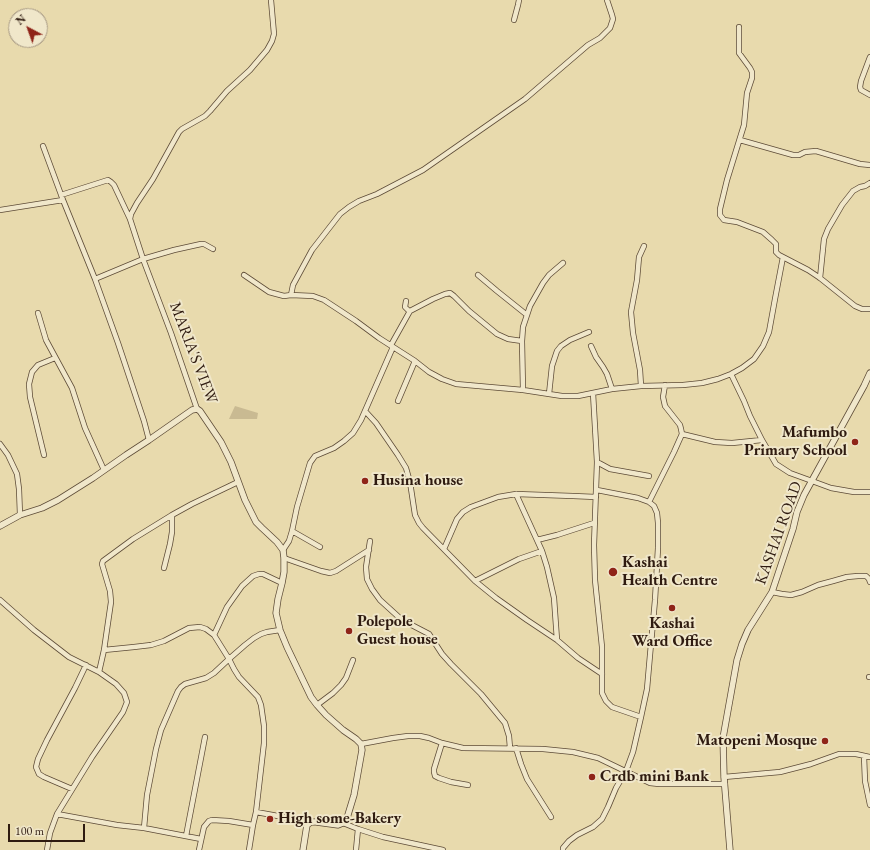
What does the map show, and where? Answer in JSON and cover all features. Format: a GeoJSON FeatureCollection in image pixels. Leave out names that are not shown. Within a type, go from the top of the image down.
{"type":"FeatureCollection","features":[{"type":"Feature","properties":{"kind":"street"},"geometry":{"type":"LineString","coordinates":[[130,219],[132,210],[153,179],[179,132],[205,116],[227,91],[250,70],[267,50],[274,34],[271,0]]}},
{"type":"Feature","properties":{"kind":"street"},"geometry":{"type":"LineString","coordinates":[[514,20],[519,0]]}},
{"type":"Feature","properties":{"kind":"street"},"geometry":{"type":"LineString","coordinates":[[291,295],[293,285],[312,250],[340,214],[348,207],[359,201],[377,194],[423,170],[525,99],[588,45],[600,38],[610,28],[613,19],[608,0]]}},
{"type":"Feature","properties":{"kind":"street"},"geometry":{"type":"LineString","coordinates":[[739,27],[739,53],[750,68],[752,78],[746,93],[744,125],[727,180],[720,215],[724,220],[737,222],[763,232],[776,244],[776,252],[820,278],[855,306],[862,309],[870,309]]}},
{"type":"Feature","properties":{"kind":"street"},"geometry":{"type":"LineString","coordinates":[[870,57],[860,87],[861,90],[870,95]]}},
{"type":"Feature","properties":{"kind":"street"},"geometry":{"type":"LineString","coordinates":[[740,140],[793,155],[816,151],[849,162],[870,165]]}},
{"type":"Feature","properties":{"kind":"street"},"geometry":{"type":"LineString","coordinates":[[43,146],[62,198],[95,279],[144,420],[149,440]]}},
{"type":"Feature","properties":{"kind":"street","name":"MARIA'S VIEW"},"geometry":{"type":"LineString","coordinates":[[62,198],[108,180],[114,185],[130,219],[143,259],[198,409],[221,442],[256,522],[277,542],[283,550]]}},
{"type":"Feature","properties":{"kind":"street"},"geometry":{"type":"LineString","coordinates":[[820,278],[824,239],[828,229],[842,205],[853,191],[870,183]]}},
{"type":"Feature","properties":{"kind":"street"},"geometry":{"type":"LineString","coordinates":[[0,210],[62,198]]}},
{"type":"Feature","properties":{"kind":"street"},"geometry":{"type":"LineString","coordinates":[[95,279],[143,259],[174,250],[201,244],[213,249]]}},
{"type":"Feature","properties":{"kind":"street"},"geometry":{"type":"LineString","coordinates":[[641,386],[631,312],[640,257],[644,246]]}},
{"type":"Feature","properties":{"kind":"street"},"geometry":{"type":"LineString","coordinates":[[244,275],[269,292],[284,296],[313,296],[324,300],[429,372],[442,379],[456,384],[523,390],[562,396],[578,396],[612,389],[702,383],[718,380],[731,374],[754,359],[763,346],[769,332],[783,257]]}},
{"type":"Feature","properties":{"kind":"street"},"geometry":{"type":"LineString","coordinates":[[523,390],[522,341],[527,315],[530,306],[543,283],[549,275],[563,263]]}},
{"type":"Feature","properties":{"kind":"street"},"geometry":{"type":"LineString","coordinates":[[478,275],[527,315]]}},
{"type":"Feature","properties":{"kind":"street"},"geometry":{"type":"LineString","coordinates":[[256,812],[311,822],[338,825],[343,823],[347,818],[354,795],[362,750],[361,744],[356,739],[343,730],[316,705],[287,647],[280,630],[276,613],[284,572],[283,550],[289,541],[310,463],[315,456],[334,448],[353,433],[365,412],[392,346],[410,310],[445,294],[450,294],[497,334],[522,341]]}},
{"type":"Feature","properties":{"kind":"street"},"geometry":{"type":"LineString","coordinates":[[406,301],[405,307],[410,310]]}},
{"type":"Feature","properties":{"kind":"street"},"geometry":{"type":"LineString","coordinates":[[38,313],[46,340],[72,388],[86,428],[104,470]]}},
{"type":"Feature","properties":{"kind":"street"},"geometry":{"type":"LineString","coordinates":[[549,394],[552,366],[557,351],[561,346],[570,340],[589,332]]}},
{"type":"Feature","properties":{"kind":"street"},"geometry":{"type":"LineString","coordinates":[[591,346],[596,357],[605,370],[612,389]]}},
{"type":"Feature","properties":{"kind":"street"},"geometry":{"type":"LineString","coordinates":[[44,456],[28,384],[32,372],[38,365],[55,358]]}},
{"type":"Feature","properties":{"kind":"street"},"geometry":{"type":"LineString","coordinates":[[398,401],[415,361]]}},
{"type":"Feature","properties":{"kind":"street","name":"KASHAI ROAD"},"geometry":{"type":"LineString","coordinates":[[730,850],[724,784],[723,738],[742,644],[748,630],[772,592],[793,529],[797,512],[804,495],[833,441],[867,386],[870,373]]}},
{"type":"Feature","properties":{"kind":"street"},"geometry":{"type":"LineString","coordinates":[[731,374],[750,416],[776,464],[790,473],[831,488],[854,492],[870,492]]}},
{"type":"Feature","properties":{"kind":"street"},"geometry":{"type":"LineString","coordinates":[[648,502],[682,434],[680,425],[665,406],[663,397],[665,385]]}},
{"type":"Feature","properties":{"kind":"street"},"geometry":{"type":"LineString","coordinates":[[593,393],[597,462],[597,490],[594,523],[595,580],[602,647],[602,693],[609,705],[641,717]]}},
{"type":"Feature","properties":{"kind":"street"},"geometry":{"type":"LineString","coordinates":[[0,526],[20,514],[42,508],[75,490],[192,410],[198,409]]}},
{"type":"Feature","properties":{"kind":"street"},"geometry":{"type":"LineString","coordinates":[[365,412],[376,423],[406,468],[410,482],[415,515],[419,523],[475,581],[496,598],[557,640],[578,658],[602,674]]}},
{"type":"Feature","properties":{"kind":"street"},"geometry":{"type":"LineString","coordinates":[[682,434],[715,442],[732,443],[762,440]]}},
{"type":"Feature","properties":{"kind":"street"},"geometry":{"type":"LineString","coordinates":[[0,444],[8,456],[16,474],[19,488],[20,514]]}},
{"type":"Feature","properties":{"kind":"street"},"geometry":{"type":"LineString","coordinates":[[597,462],[610,469],[649,476]]}},
{"type":"Feature","properties":{"kind":"street"},"geometry":{"type":"LineString","coordinates":[[99,672],[104,650],[111,602],[110,591],[102,564],[103,561],[133,539],[172,515],[238,482]]}},
{"type":"Feature","properties":{"kind":"street"},"geometry":{"type":"LineString","coordinates":[[563,850],[569,841],[602,820],[616,788],[626,771],[633,752],[647,688],[658,548],[657,512],[654,506],[638,498],[597,490]]}},
{"type":"Feature","properties":{"kind":"street"},"geometry":{"type":"LineString","coordinates":[[444,549],[457,519],[463,512],[471,507],[498,497],[516,494],[596,497]]}},
{"type":"Feature","properties":{"kind":"street"},"geometry":{"type":"LineString","coordinates":[[516,494],[542,551],[547,567],[554,598],[557,640]]}},
{"type":"Feature","properties":{"kind":"street"},"geometry":{"type":"LineString","coordinates":[[164,568],[172,532],[172,515]]}},
{"type":"Feature","properties":{"kind":"street"},"geometry":{"type":"LineString","coordinates":[[537,540],[594,523]]}},
{"type":"Feature","properties":{"kind":"street"},"geometry":{"type":"LineString","coordinates":[[292,531],[320,547]]}},
{"type":"Feature","properties":{"kind":"street"},"geometry":{"type":"LineString","coordinates":[[370,541],[366,567],[367,579],[372,589],[380,600],[398,617],[428,634],[442,654],[481,694],[505,723],[509,736],[510,748]]}},
{"type":"Feature","properties":{"kind":"street"},"geometry":{"type":"LineString","coordinates":[[284,558],[330,573],[369,550]]}},
{"type":"Feature","properties":{"kind":"street"},"geometry":{"type":"LineString","coordinates":[[475,581],[519,559],[542,551]]}},
{"type":"Feature","properties":{"kind":"street"},"geometry":{"type":"LineString","coordinates":[[214,635],[231,601],[242,586],[253,576],[263,574],[282,583]]}},
{"type":"Feature","properties":{"kind":"street"},"geometry":{"type":"LineString","coordinates":[[772,592],[791,595],[818,585],[847,577],[866,576],[870,582]]}},
{"type":"Feature","properties":{"kind":"street"},"geometry":{"type":"LineString","coordinates":[[0,600],[29,626],[69,657],[99,672],[116,684],[124,693],[127,702],[123,712],[57,814],[46,850]]}},
{"type":"Feature","properties":{"kind":"street"},"geometry":{"type":"LineString","coordinates":[[104,650],[151,645],[164,641],[190,628],[200,627],[206,629],[214,635],[239,677],[258,697],[262,709],[264,744],[256,812],[249,850]]}},
{"type":"Feature","properties":{"kind":"street"},"geometry":{"type":"LineString","coordinates":[[144,828],[147,795],[156,749],[161,730],[178,691],[185,684],[214,674],[245,644],[254,638],[267,632],[280,630]]}},
{"type":"Feature","properties":{"kind":"street"},"geometry":{"type":"LineString","coordinates":[[316,705],[333,693],[341,685],[346,678],[353,660]]}},
{"type":"Feature","properties":{"kind":"street"},"geometry":{"type":"LineString","coordinates":[[72,789],[39,774],[36,767],[47,740],[86,665]]}},
{"type":"Feature","properties":{"kind":"street"},"geometry":{"type":"LineString","coordinates":[[361,744],[408,736],[420,736],[463,748],[544,749],[573,752],[598,758],[650,783],[724,784]]}},
{"type":"Feature","properties":{"kind":"street"},"geometry":{"type":"LineString","coordinates":[[186,836],[205,737]]}},
{"type":"Feature","properties":{"kind":"street"},"geometry":{"type":"LineString","coordinates":[[442,743],[434,769],[435,776],[451,782],[468,785]]}},
{"type":"Feature","properties":{"kind":"street"},"geometry":{"type":"LineString","coordinates":[[516,748],[527,779],[551,817]]}},
{"type":"Feature","properties":{"kind":"street"},"geometry":{"type":"LineString","coordinates":[[724,777],[780,772],[811,764],[839,754],[870,757]]}},
{"type":"Feature","properties":{"kind":"street"},"geometry":{"type":"LineString","coordinates":[[864,756],[865,781],[870,805]]}},
{"type":"Feature","properties":{"kind":"street"},"geometry":{"type":"LineString","coordinates":[[57,814],[201,839]]}},
{"type":"Feature","properties":{"kind":"street"},"geometry":{"type":"LineString","coordinates":[[198,850],[204,827],[206,823],[212,820],[253,825]]}},
{"type":"Feature","properties":{"kind":"street"},"geometry":{"type":"LineString","coordinates":[[303,850],[307,825],[311,822]]}},
{"type":"Feature","properties":{"kind":"street"},"geometry":{"type":"LineString","coordinates":[[343,823],[383,837],[443,850]]}},
{"type":"Feature","properties":{"kind":"street"},"geometry":{"type":"LineString","coordinates":[[356,850],[358,829]]}},
{"type":"Feature","properties":{"kind":"shaded area"},"geometry":{"type":"Polygon","coordinates":[[[235,406],[258,413],[257,419],[229,419],[235,406]]]}},
{"type":"Feature","properties":{"kind":"place","name":"Mafumbo Primary School"},"geometry":{"type":"Point","coordinates":[855,442]}},
{"type":"Feature","properties":{"kind":"place","name":"Husina house"},"geometry":{"type":"Point","coordinates":[365,481]}},
{"type":"Feature","properties":{"kind":"place","name":"Kashai Health Centre"},"geometry":{"type":"Point","coordinates":[613,572]}},
{"type":"Feature","properties":{"kind":"place","name":"Kashai Ward Office"},"geometry":{"type":"Point","coordinates":[672,608]}},
{"type":"Feature","properties":{"kind":"place","name":"Polepole Guest house"},"geometry":{"type":"Point","coordinates":[349,631]}},
{"type":"Feature","properties":{"kind":"place","name":"Matopeni Mosque"},"geometry":{"type":"Point","coordinates":[825,741]}},
{"type":"Feature","properties":{"kind":"place","name":"Crdb mini Bank"},"geometry":{"type":"Point","coordinates":[592,777]}},
{"type":"Feature","properties":{"kind":"place","name":"High some-Bakery"},"geometry":{"type":"Point","coordinates":[270,819]}}]}
